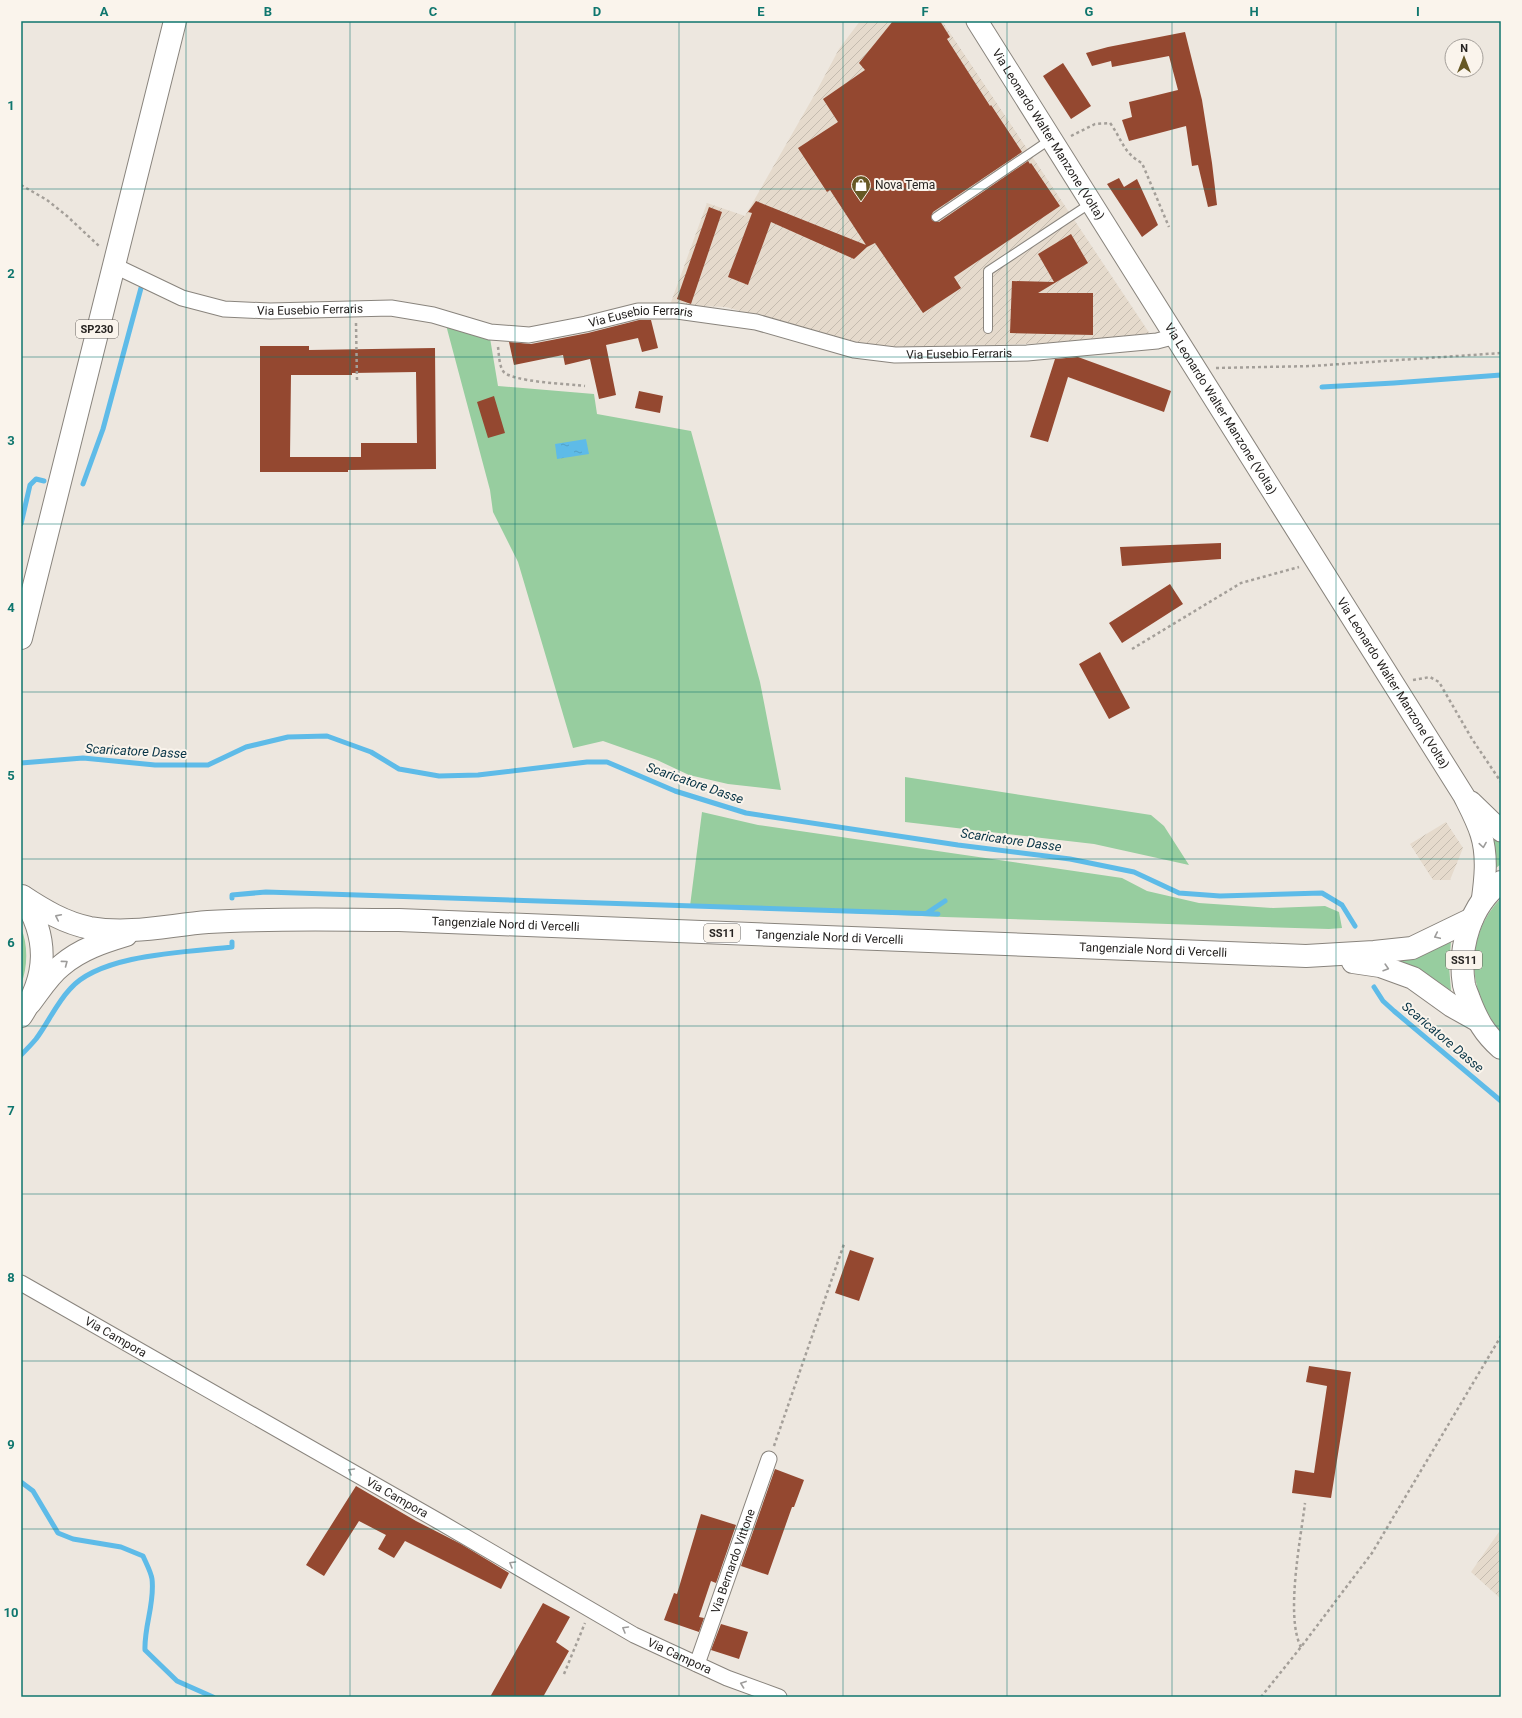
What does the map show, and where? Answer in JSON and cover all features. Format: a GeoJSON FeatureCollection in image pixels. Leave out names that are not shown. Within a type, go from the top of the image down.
{"type":"FeatureCollection","features":[{"type":"Feature","properties":{"kind":"main road","name":"SP230"},"geometry":{"type":"LineString","coordinates":[[21,638],[175,21]]}},
{"type":"Feature","properties":{"kind":"main road","name":"Via Leonardo Walter Manzone (Volta)"},"geometry":{"type":"LineString","coordinates":[[977,21],[1464,796],[1481,834],[1485,859],[1485,878],[1477,911]]}},
{"type":"Feature","properties":{"kind":"main road","name":"Via Leonardo Walter Manzone (Volta)"},"geometry":{"type":"LineString","coordinates":[[1464,796],[1501,831]]}},
{"type":"Feature","properties":{"kind":"main road","name":"Tangenziale Nord di Vercelli"},"geometry":{"type":"LineString","coordinates":[[1501,882],[1477,911],[1464,947],[1464,985],[1477,1020],[1494,1042],[1501,1048]]}},
{"type":"Feature","properties":{"kind":"main road","name":"Tangenziale Nord di Vercelli"},"geometry":{"type":"LineString","coordinates":[[22,895],[63,920],[91,928],[138,931]]}},
{"type":"Feature","properties":{"kind":"main road"},"geometry":{"type":"LineString","coordinates":[[22,895],[37,924],[42,948],[42,967],[38,985],[26,1009]]}},
{"type":"Feature","properties":{"kind":"main road","name":"Tangenziale Nord di Vercelli"},"geometry":{"type":"LineString","coordinates":[[1306,956],[1412,948],[1477,911]]}},
{"type":"Feature","properties":{"kind":"main road","name":"Tangenziale Nord di Vercelli"},"geometry":{"type":"LineString","coordinates":[[26,1009],[61,965],[76,954],[93,946],[138,931],[207,922],[266,920],[399,920],[1306,956],[1380,966],[1401,973],[1413,978],[1452,1006],[1477,1020]]}},
{"type":"Feature","properties":{"kind":"street","name":"Via Eusebio Ferraris"},"geometry":{"type":"LineString","coordinates":[[114,261],[182,298],[224,309],[270,311],[391,308],[433,315],[495,333],[528,335],[586,324],[638,311],[677,311],[756,322],[854,350],[895,355],[1027,353],[1157,342],[1176,336]]}},
{"type":"Feature","properties":{"kind":"street","name":"Via Campora"},"geometry":{"type":"LineString","coordinates":[[21,1283],[440,1522],[634,1635],[727,1678],[779,1697]]}},
{"type":"Feature","properties":{"kind":"street","name":"Via Bernardo Vittone"},"geometry":{"type":"LineString","coordinates":[[697,1664],[769,1459]]}},
{"type":"Feature","properties":{"kind":"lane"},"geometry":{"type":"LineString","coordinates":[[936,217],[1053,142]]}},
{"type":"Feature","properties":{"kind":"lane"},"geometry":{"type":"LineString","coordinates":[[988,329],[988,271],[1092,203]]}},
{"type":"Feature","properties":{"kind":"path"},"geometry":{"type":"LineString","coordinates":[[1053,142],[1095,124],[1110,123],[1118,134],[1125,151],[1134,159],[1142,163],[1169,226]]}},
{"type":"Feature","properties":{"kind":"path"},"geometry":{"type":"LineString","coordinates":[[21,185],[47,200],[67,216],[114,261]]}},
{"type":"Feature","properties":{"kind":"path"},"geometry":{"type":"LineString","coordinates":[[355,309],[357,382]]}},
{"type":"Feature","properties":{"kind":"path"},"geometry":{"type":"LineString","coordinates":[[495,333],[502,371],[508,376],[521,379],[585,386]]}},
{"type":"Feature","properties":{"kind":"path"},"geometry":{"type":"LineString","coordinates":[[1195,368],[1312,366],[1501,353]]}},
{"type":"Feature","properties":{"kind":"path"},"geometry":{"type":"LineString","coordinates":[[1132,649],[1241,583],[1317,562]]}},
{"type":"Feature","properties":{"kind":"path"},"geometry":{"type":"LineString","coordinates":[[1398,690],[1412,680],[1430,677],[1438,682],[1472,739],[1501,782]]}},
{"type":"Feature","properties":{"kind":"path"},"geometry":{"type":"LineString","coordinates":[[769,1459],[844,1244]]}},
{"type":"Feature","properties":{"kind":"path"},"geometry":{"type":"LineString","coordinates":[[1261,1697],[1301,1648],[1372,1553],[1501,1336]]}},
{"type":"Feature","properties":{"kind":"path"},"geometry":{"type":"LineString","coordinates":[[1301,1648],[1298,1641],[1294,1603],[1297,1561],[1306,1503]]}},
{"type":"Feature","properties":{"kind":"path"},"geometry":{"type":"LineString","coordinates":[[564,1674],[590,1609]]}},
{"type":"Feature","properties":{"kind":"shaded area"},"geometry":{"type":"Polygon","coordinates":[[[860,21],[942,21],[1150,334],[1109,341],[883,347],[847,341],[726,307],[670,305],[707,203],[745,216],[839,49],[860,21]]]}},
{"type":"Feature","properties":{"kind":"shaded area"},"geometry":{"type":"Polygon","coordinates":[[[1446,822],[1463,848],[1450,880],[1433,880],[1410,844],[1446,822]]]}},
{"type":"Feature","properties":{"kind":"shaded area"},"geometry":{"type":"Polygon","coordinates":[[[1501,1529],[1501,1599],[1471,1572],[1501,1529]]]}},
{"type":"Feature","properties":{"kind":"green space"},"geometry":{"type":"Polygon","coordinates":[[[446,325],[490,338],[498,386],[594,394],[597,414],[691,431],[760,682],[781,790],[728,784],[689,775],[657,760],[603,741],[573,748],[518,562],[493,512],[490,490],[446,325]]]}},
{"type":"Feature","properties":{"kind":"green space"},"geometry":{"type":"Polygon","coordinates":[[[905,777],[1151,815],[1164,826],[1189,865],[1094,844],[905,822],[905,777]]]}},
{"type":"Feature","properties":{"kind":"green space"},"geometry":{"type":"Polygon","coordinates":[[[702,812],[758,825],[1122,878],[1147,891],[1199,903],[1273,908],[1325,906],[1339,912],[1342,928],[1329,929],[944,917],[690,906],[702,812]]]}},
{"type":"Feature","properties":{"kind":"green space"},"geometry":{"type":"Polygon","coordinates":[[[1491,830],[1501,838],[1501,864],[1496,868],[1495,850],[1491,830]]]}},
{"type":"Feature","properties":{"kind":"green space"},"geometry":{"type":"Polygon","coordinates":[[[1501,898],[1501,1032],[1490,1017],[1482,1002],[1474,971],[1474,956],[1482,925],[1490,911],[1501,898]]]}},
{"type":"Feature","properties":{"kind":"green space"},"geometry":{"type":"Polygon","coordinates":[[[21,928],[26,948],[26,963],[21,984],[21,928]]]}},
{"type":"Feature","properties":{"kind":"green space"},"geometry":{"type":"Polygon","coordinates":[[[1451,941],[1449,966],[1451,991],[1430,976],[1396,960],[1424,953],[1451,941]]]}},
{"type":"Feature","properties":{"kind":"water"},"geometry":{"type":"Polygon","coordinates":[[[586,439],[589,454],[557,459],[555,444],[586,439]]]}},
{"type":"Feature","properties":{"kind":"building"},"geometry":{"type":"Polygon","coordinates":[[[893,21],[940,21],[950,37],[947,39],[990,106],[991,105],[1022,152],[933,212],[931,217],[932,220],[939,222],[1028,161],[1030,164],[1031,163],[1060,206],[954,277],[961,288],[923,313],[875,243],[867,247],[854,259],[771,222],[748,285],[728,277],[752,213],[748,212],[756,201],[866,245],[830,190],[827,192],[798,148],[838,122],[823,99],[865,70],[859,63],[893,21]]]}},
{"type":"Feature","properties":{"kind":"building"},"geometry":{"type":"Polygon","coordinates":[[[1185,32],[1202,100],[1212,163],[1217,205],[1208,207],[1198,165],[1192,166],[1186,126],[1129,141],[1122,120],[1132,117],[1129,102],[1178,90],[1169,56],[1112,67],[1111,61],[1092,66],[1086,53],[1108,47],[1185,32]]]}},
{"type":"Feature","properties":{"kind":"building"},"geometry":{"type":"Polygon","coordinates":[[[1063,63],[1091,106],[1071,119],[1043,76],[1063,63]]]}},
{"type":"Feature","properties":{"kind":"building"},"geometry":{"type":"Polygon","coordinates":[[[1119,178],[1124,187],[1137,179],[1158,225],[1142,237],[1107,184],[1119,178]]]}},
{"type":"Feature","properties":{"kind":"building"},"geometry":{"type":"Polygon","coordinates":[[[709,207],[722,212],[691,304],[677,299],[709,207]]]}},
{"type":"Feature","properties":{"kind":"building"},"geometry":{"type":"Polygon","coordinates":[[[1071,234],[1088,263],[1038,293],[1093,293],[1093,335],[1010,333],[1012,281],[1054,282],[1038,254],[1071,234]]]}},
{"type":"Feature","properties":{"kind":"building"},"geometry":{"type":"Polygon","coordinates":[[[639,320],[651,320],[658,348],[642,352],[638,338],[606,345],[616,395],[599,399],[590,359],[565,365],[563,355],[514,365],[509,342],[531,344],[588,333],[639,320]]]}},
{"type":"Feature","properties":{"kind":"building"},"geometry":{"type":"Polygon","coordinates":[[[260,346],[309,346],[309,350],[435,348],[436,469],[348,470],[348,472],[260,472],[260,346]],[[416,372],[352,373],[352,375],[291,375],[290,457],[361,457],[361,443],[417,443],[416,372]]]}},
{"type":"Feature","properties":{"kind":"building"},"geometry":{"type":"Polygon","coordinates":[[[1078,357],[1171,391],[1164,412],[1068,377],[1048,442],[1030,437],[1055,359],[1078,357]]]}},
{"type":"Feature","properties":{"kind":"building"},"geometry":{"type":"Polygon","coordinates":[[[639,391],[663,396],[660,413],[635,408],[639,391]]]}},
{"type":"Feature","properties":{"kind":"building"},"geometry":{"type":"Polygon","coordinates":[[[494,396],[505,433],[488,438],[477,402],[494,396]]]}},
{"type":"Feature","properties":{"kind":"building"},"geometry":{"type":"Polygon","coordinates":[[[1221,543],[1221,559],[1122,566],[1120,547],[1221,543]]]}},
{"type":"Feature","properties":{"kind":"building"},"geometry":{"type":"Polygon","coordinates":[[[1170,584],[1183,604],[1122,643],[1109,623],[1170,584]]]}},
{"type":"Feature","properties":{"kind":"building"},"geometry":{"type":"Polygon","coordinates":[[[1100,652],[1130,708],[1109,719],[1079,664],[1100,652]]]}},
{"type":"Feature","properties":{"kind":"building"},"geometry":{"type":"Polygon","coordinates":[[[850,1250],[874,1258],[859,1301],[835,1293],[850,1250]]]}},
{"type":"Feature","properties":{"kind":"building"},"geometry":{"type":"Polygon","coordinates":[[[1309,1366],[1351,1372],[1331,1498],[1292,1493],[1295,1470],[1314,1473],[1327,1386],[1306,1382],[1309,1366]]]}},
{"type":"Feature","properties":{"kind":"building"},"geometry":{"type":"Polygon","coordinates":[[[775,1469],[804,1480],[794,1507],[792,1507],[768,1575],[741,1566],[775,1469]]]}},
{"type":"Feature","properties":{"kind":"building"},"geometry":{"type":"Polygon","coordinates":[[[356,1486],[416,1521],[461,1544],[509,1573],[501,1589],[405,1541],[394,1558],[378,1549],[386,1535],[359,1521],[324,1576],[306,1565],[356,1486]]]}},
{"type":"Feature","properties":{"kind":"building"},"geometry":{"type":"Polygon","coordinates":[[[701,1514],[736,1525],[716,1583],[711,1581],[699,1617],[704,1618],[699,1632],[664,1620],[674,1593],[677,1594],[701,1514]]]}},
{"type":"Feature","properties":{"kind":"building"},"geometry":{"type":"Polygon","coordinates":[[[543,1603],[570,1617],[556,1642],[569,1651],[543,1697],[490,1697],[543,1603]]]}},
{"type":"Feature","properties":{"kind":"building"},"geometry":{"type":"Polygon","coordinates":[[[721,1624],[748,1632],[739,1659],[711,1650],[721,1624]]]}},
{"type":"Feature","properties":{"kind":"waterway"},"geometry":{"type":"LineString","coordinates":[[83,484],[103,429],[141,288]]}},
{"type":"Feature","properties":{"kind":"waterway"},"geometry":{"type":"LineString","coordinates":[[1322,387],[1501,375]]}},
{"type":"Feature","properties":{"kind":"waterway"},"geometry":{"type":"LineString","coordinates":[[21,524],[30,485],[36,479],[44,481]]}},
{"type":"Feature","properties":{"kind":"waterway","name":"Scaricatore Dasse"},"geometry":{"type":"LineString","coordinates":[[21,763],[83,758],[155,765],[208,765],[246,747],[288,737],[327,736],[371,752],[399,769],[439,776],[478,775],[587,762],[607,762],[675,791],[746,813],[958,845],[1070,859],[1134,872],[1179,893],[1220,896],[1322,893],[1342,905],[1355,926]]}},
{"type":"Feature","properties":{"kind":"waterway"},"geometry":{"type":"LineString","coordinates":[[232,898],[232,895],[266,892],[938,914]]}},
{"type":"Feature","properties":{"kind":"waterway"},"geometry":{"type":"LineString","coordinates":[[927,913],[945,901]]}},
{"type":"Feature","properties":{"kind":"waterway"},"geometry":{"type":"LineString","coordinates":[[21,1055],[36,1039],[65,995],[84,977],[102,968],[123,962],[169,953],[232,947],[232,942]]}},
{"type":"Feature","properties":{"kind":"waterway","name":"Scaricatore Dasse"},"geometry":{"type":"LineString","coordinates":[[1374,987],[1383,1001],[1394,1011],[1501,1101]]}},
{"type":"Feature","properties":{"kind":"waterway"},"geometry":{"type":"LineString","coordinates":[[21,1482],[33,1491],[58,1533],[73,1539],[121,1547],[143,1556],[150,1570],[153,1588],[146,1632],[145,1650],[177,1681],[213,1697]]}},
{"type":"Feature","properties":{"kind":"place","name":"Nova Tema"},"geometry":{"type":"Point","coordinates":[861,202]}}]}
